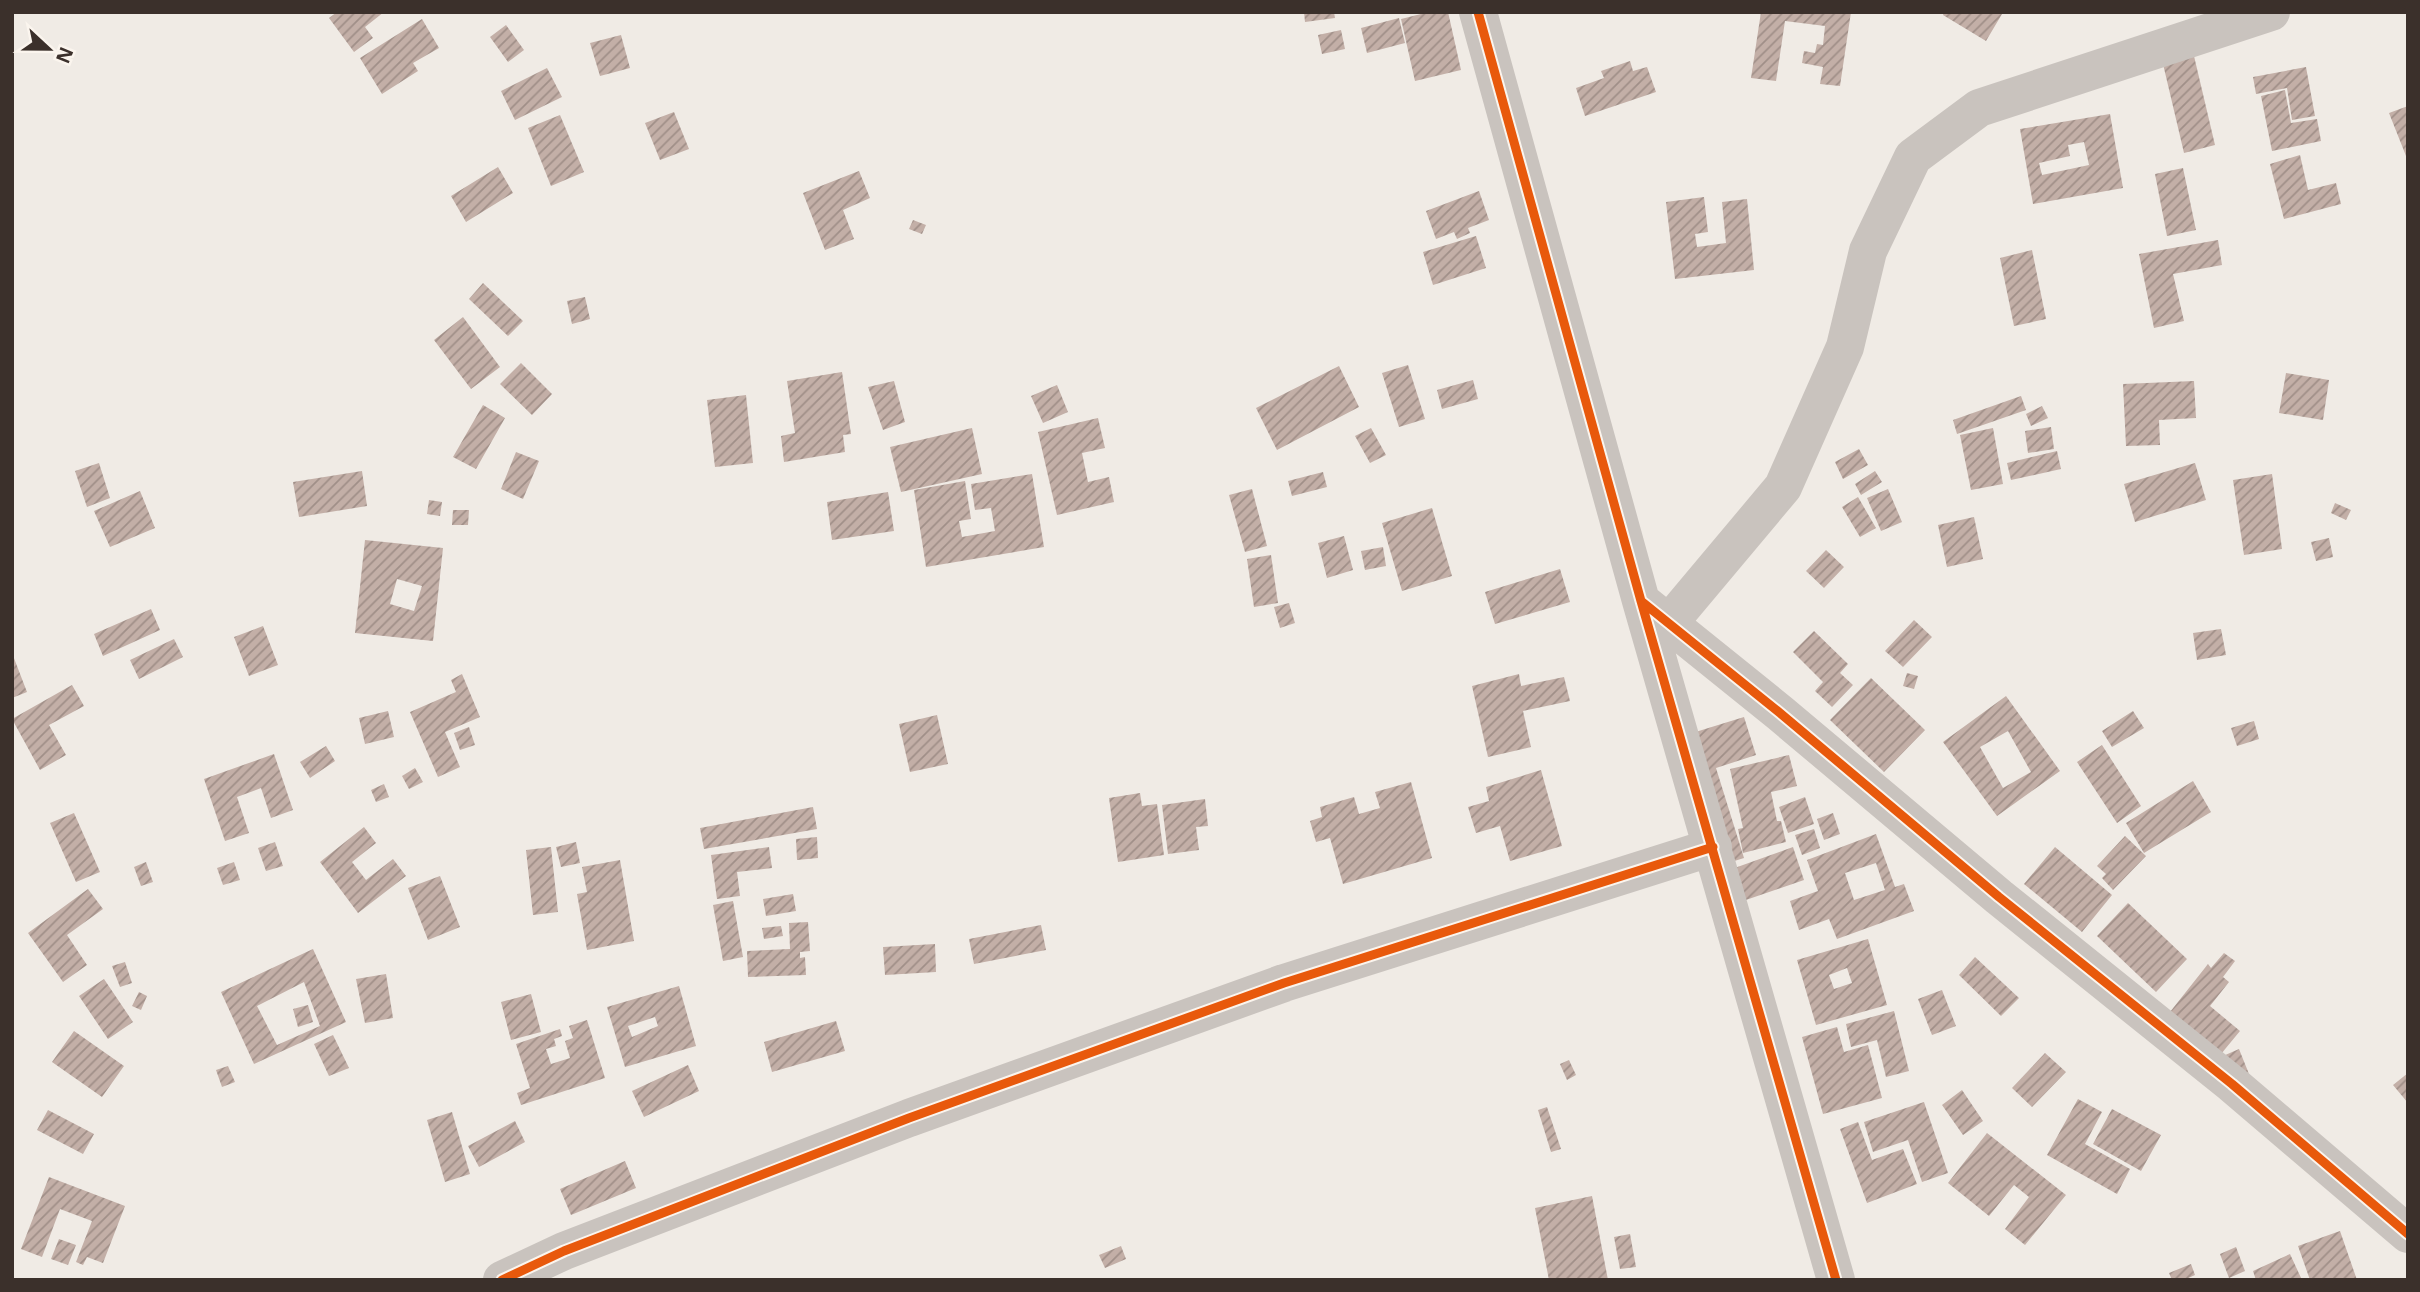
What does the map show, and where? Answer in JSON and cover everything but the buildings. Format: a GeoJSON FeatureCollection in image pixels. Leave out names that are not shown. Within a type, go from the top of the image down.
{"type":"FeatureCollection","features":[{"type":"Feature","properties":{"kind":"street"},"geometry":{"type":"LineString","coordinates":[[1478,12],[1655,612],[1713,847],[1836,1280]]}},
{"type":"Feature","properties":{"kind":"street"},"geometry":{"type":"LineString","coordinates":[[1655,612],[1783,487],[1845,347],[1868,251],[1913,157],[1979,107],[2271,12]]}},
{"type":"Feature","properties":{"kind":"street"},"geometry":{"type":"LineString","coordinates":[[1655,612],[1999,897],[2232,1084],[2408,1234]]}},
{"type":"Feature","properties":{"kind":"street"},"geometry":{"type":"LineString","coordinates":[[502,1280],[564,1251],[909,1118],[1284,983],[1713,847]]}},
{"type":"Feature","properties":{"kind":"cycle path"},"geometry":{"type":"LineString","coordinates":[[1478,12],[1641,601],[1836,1280]]}},
{"type":"Feature","properties":{"kind":"cycle path"},"geometry":{"type":"LineString","coordinates":[[1641,601],[1780,713],[1999,897],[2232,1084],[2408,1234]]}},
{"type":"Feature","properties":{"kind":"cycle path"},"geometry":{"type":"LineString","coordinates":[[502,1280],[564,1251],[909,1118],[1284,983],[1713,847]]}}]}
